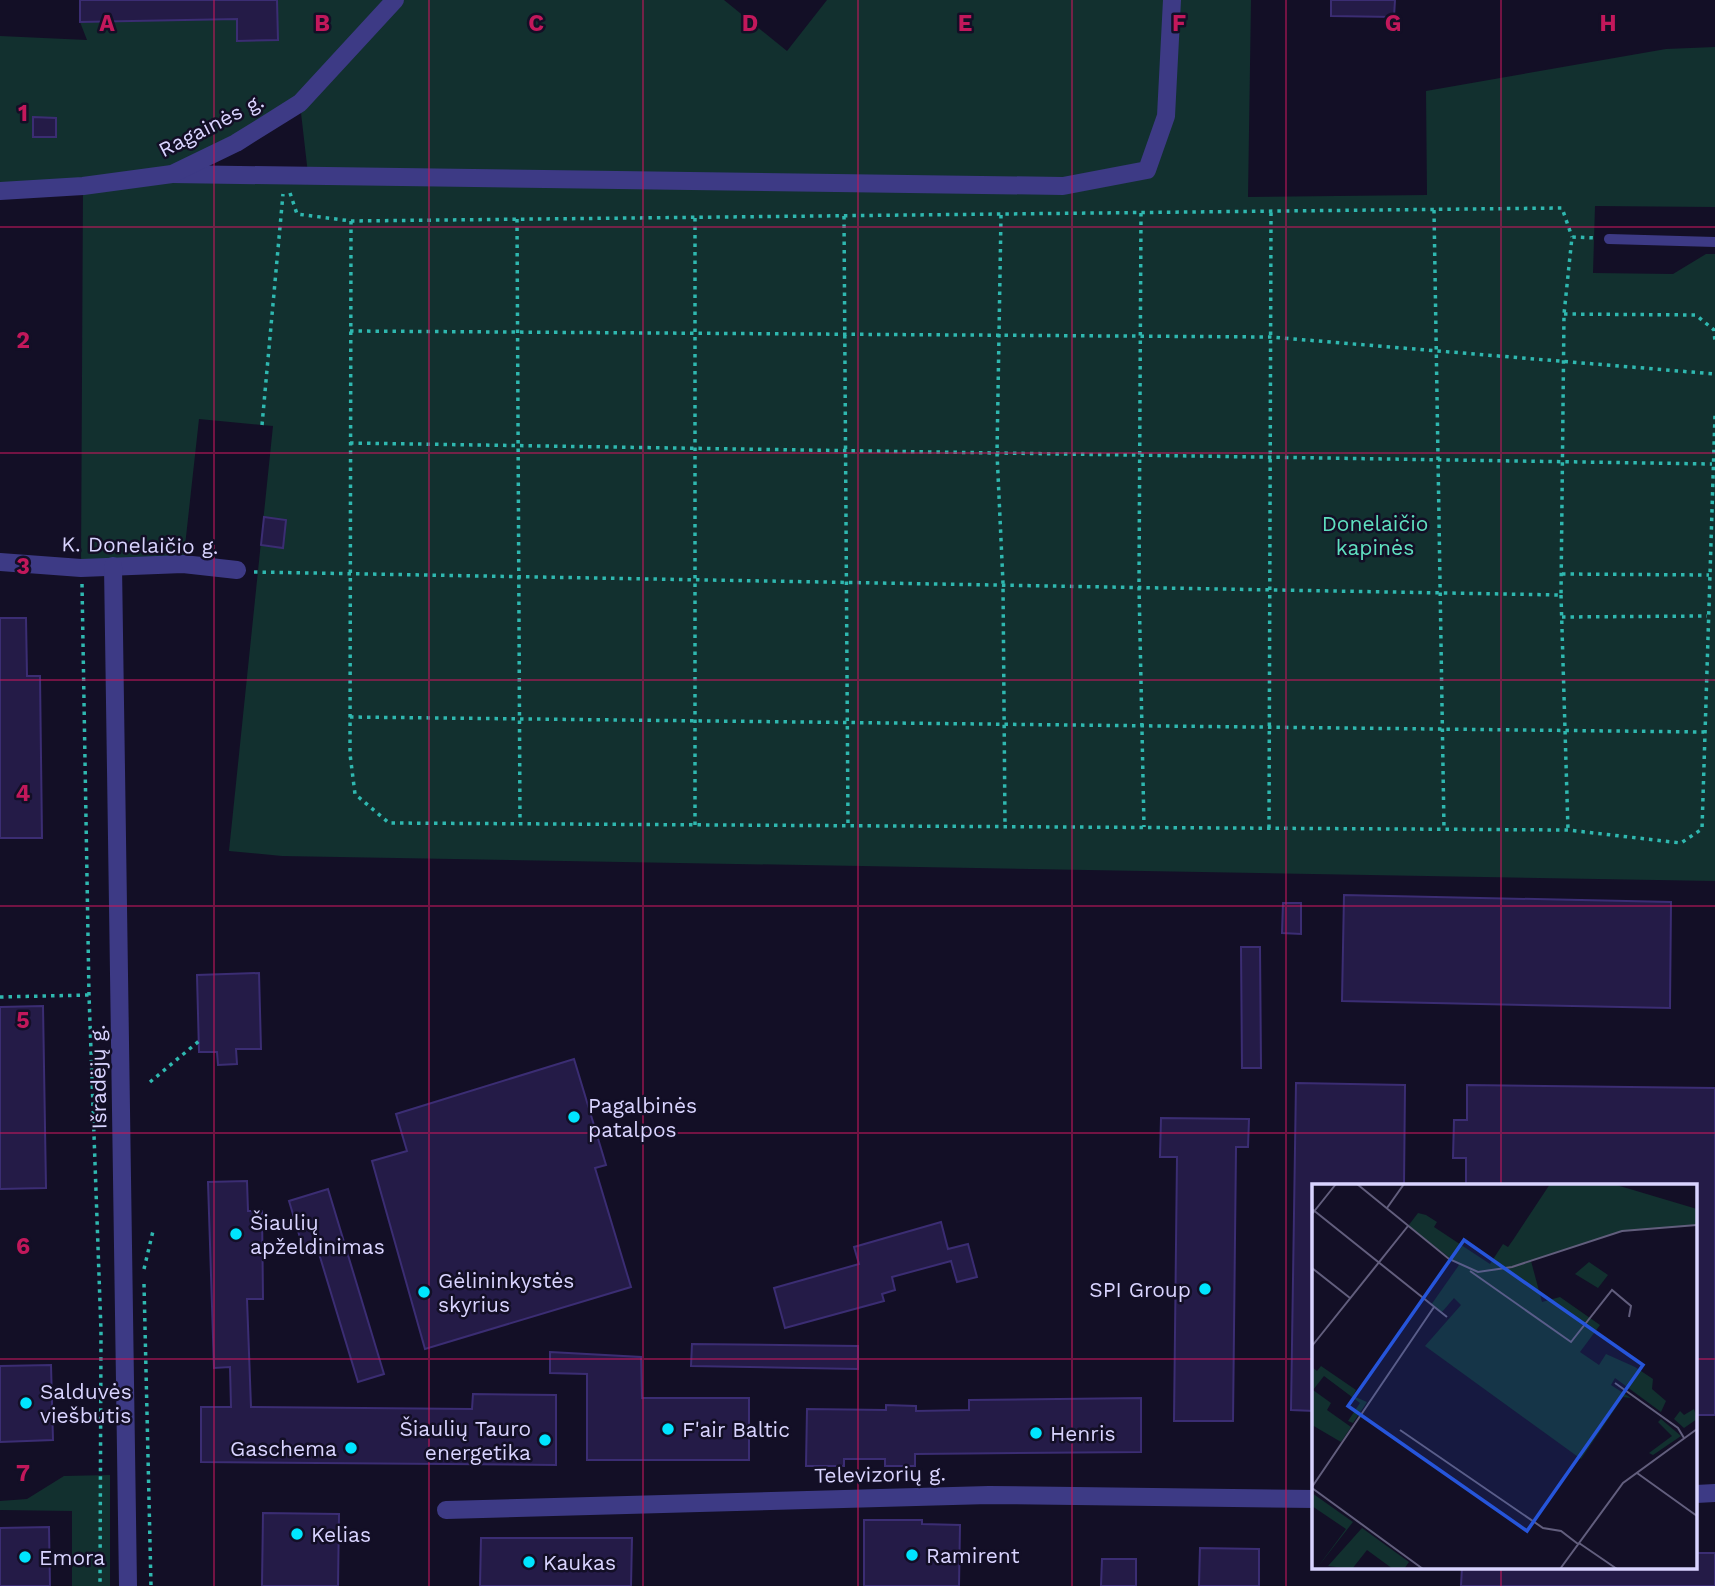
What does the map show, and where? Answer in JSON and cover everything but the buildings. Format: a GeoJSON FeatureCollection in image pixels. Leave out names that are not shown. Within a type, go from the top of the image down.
{"type":"FeatureCollection","features":[{"type":"Feature","properties":{"kind":"street","name":"Ragainės g."},"geometry":{"type":"LineString","coordinates":[[0,191],[83,186],[172,174],[236,143],[300,103],[395,0]]}},
{"type":"Feature","properties":{"kind":"street"},"geometry":{"type":"LineString","coordinates":[[172,174],[285,178],[309,175],[632,178],[1063,186],[1147,170],[1167,116],[1172,0]]}},
{"type":"Feature","properties":{"kind":"street","name":"K. Donelaičio g."},"geometry":{"type":"LineString","coordinates":[[0,562],[81,568],[183,564],[237,570]]}},
{"type":"Feature","properties":{"kind":"street","name":"Išradėjų g."},"geometry":{"type":"LineString","coordinates":[[113,566],[128,1586]]}},
{"type":"Feature","properties":{"kind":"street","name":"Televizorių g."},"geometry":{"type":"LineString","coordinates":[[446,1510],[961,1495],[1312,1499]]}},
{"type":"Feature","properties":{"kind":"lane"},"geometry":{"type":"LineString","coordinates":[[1609,239],[1715,242]]}},
{"type":"Feature","properties":{"kind":"path"},"geometry":{"type":"LineString","coordinates":[[285,178],[297,214],[351,221],[1562,208],[1572,237],[1564,314],[1561,595],[1567,830]]}},
{"type":"Feature","properties":{"kind":"path"},"geometry":{"type":"LineString","coordinates":[[262,425],[285,178]]}},
{"type":"Feature","properties":{"kind":"path"},"geometry":{"type":"LineString","coordinates":[[1434,210],[1444,829]]}},
{"type":"Feature","properties":{"kind":"path"},"geometry":{"type":"LineString","coordinates":[[1269,828],[1271,212]]}},
{"type":"Feature","properties":{"kind":"path"},"geometry":{"type":"LineString","coordinates":[[1141,213],[1138,337],[1139,586],[1144,827]]}},
{"type":"Feature","properties":{"kind":"path"},"geometry":{"type":"LineString","coordinates":[[1001,215],[997,453],[1003,583],[1005,826]]}},
{"type":"Feature","properties":{"kind":"path"},"geometry":{"type":"LineString","coordinates":[[844,216],[848,825]]}},
{"type":"Feature","properties":{"kind":"path"},"geometry":{"type":"LineString","coordinates":[[695,218],[695,825]]}},
{"type":"Feature","properties":{"kind":"path"},"geometry":{"type":"LineString","coordinates":[[517,219],[520,823]]}},
{"type":"Feature","properties":{"kind":"path"},"geometry":{"type":"LineString","coordinates":[[351,221],[350,754],[355,794],[389,823],[1567,830],[1681,843],[1702,829],[1715,415]]}},
{"type":"Feature","properties":{"kind":"path"},"geometry":{"type":"LineString","coordinates":[[1572,237],[1609,239]]}},
{"type":"Feature","properties":{"kind":"path"},"geometry":{"type":"LineString","coordinates":[[1564,314],[1696,316],[1714,330],[1715,342]]}},
{"type":"Feature","properties":{"kind":"path"},"geometry":{"type":"LineString","coordinates":[[350,331],[1270,337],[1715,374]]}},
{"type":"Feature","properties":{"kind":"path"},"geometry":{"type":"LineString","coordinates":[[350,443],[1712,464]]}},
{"type":"Feature","properties":{"kind":"path"},"geometry":{"type":"LineString","coordinates":[[81,568],[85,655],[89,995],[101,1331],[100,1586]]}},
{"type":"Feature","properties":{"kind":"path"},"geometry":{"type":"LineString","coordinates":[[237,570],[1561,595]]}},
{"type":"Feature","properties":{"kind":"path"},"geometry":{"type":"LineString","coordinates":[[1562,574],[1709,575]]}},
{"type":"Feature","properties":{"kind":"path"},"geometry":{"type":"LineString","coordinates":[[1562,617],[1707,616]]}},
{"type":"Feature","properties":{"kind":"path"},"geometry":{"type":"LineString","coordinates":[[350,717],[1704,733]]}},
{"type":"Feature","properties":{"kind":"path"},"geometry":{"type":"LineString","coordinates":[[0,997],[89,995]]}},
{"type":"Feature","properties":{"kind":"path"},"geometry":{"type":"LineString","coordinates":[[150,1083],[199,1041]]}},
{"type":"Feature","properties":{"kind":"path"},"geometry":{"type":"LineString","coordinates":[[151,1586],[144,1267],[153,1231]]}},
{"type":"Feature","properties":{"kind":"green space","name":"Donelaičio kapinės"},"geometry":{"type":"Polygon","coordinates":[[[277,0],[724,0],[787,51],[827,0],[1251,0],[1248,197],[1427,195],[1426,91],[1666,49],[1715,47],[1715,207],[1595,206],[1593,273],[1673,274],[1706,254],[1715,254],[1715,881],[282,856],[229,851],[273,426],[199,419],[183,564],[81,568],[83,186],[0,191],[0,36],[87,40],[80,22],[237,19],[237,41],[277,40],[277,0]],[[300,104],[174,173],[308,174],[300,104]]]}},
{"type":"Feature","properties":{"kind":"green space"},"geometry":{"type":"Polygon","coordinates":[[[110,1475],[110,1586],[72,1586],[72,1511],[0,1510],[0,1501],[27,1499],[64,1476],[110,1475]]]}},
{"type":"Feature","properties":{"kind":"place","name":"Pagalbinės patalpos"},"geometry":{"type":"Point","coordinates":[574,1117]}},
{"type":"Feature","properties":{"kind":"place","name":"Šiaulių apželdinimas"},"geometry":{"type":"Point","coordinates":[236,1234]}},
{"type":"Feature","properties":{"kind":"place","name":"SPI Group"},"geometry":{"type":"Point","coordinates":[1205,1289]}},
{"type":"Feature","properties":{"kind":"place","name":"Gėlininkystės skyrius"},"geometry":{"type":"Point","coordinates":[424,1292]}},
{"type":"Feature","properties":{"kind":"place","name":"Salduvės viešbutis"},"geometry":{"type":"Point","coordinates":[26,1403]}},
{"type":"Feature","properties":{"kind":"place","name":"F'air Baltic"},"geometry":{"type":"Point","coordinates":[668,1429]}},
{"type":"Feature","properties":{"kind":"place","name":"Henris"},"geometry":{"type":"Point","coordinates":[1036,1433]}},
{"type":"Feature","properties":{"kind":"place","name":"Šiaulių Tauro energetika"},"geometry":{"type":"Point","coordinates":[545,1440]}},
{"type":"Feature","properties":{"kind":"place","name":"Gaschema"},"geometry":{"type":"Point","coordinates":[351,1448]}},
{"type":"Feature","properties":{"kind":"place","name":"Kelias"},"geometry":{"type":"Point","coordinates":[297,1534]}},
{"type":"Feature","properties":{"kind":"place","name":"Ramirent"},"geometry":{"type":"Point","coordinates":[912,1555]}},
{"type":"Feature","properties":{"kind":"place","name":"Emora"},"geometry":{"type":"Point","coordinates":[25,1557]}},
{"type":"Feature","properties":{"kind":"place","name":"Kaukas"},"geometry":{"type":"Point","coordinates":[529,1562]}}]}
